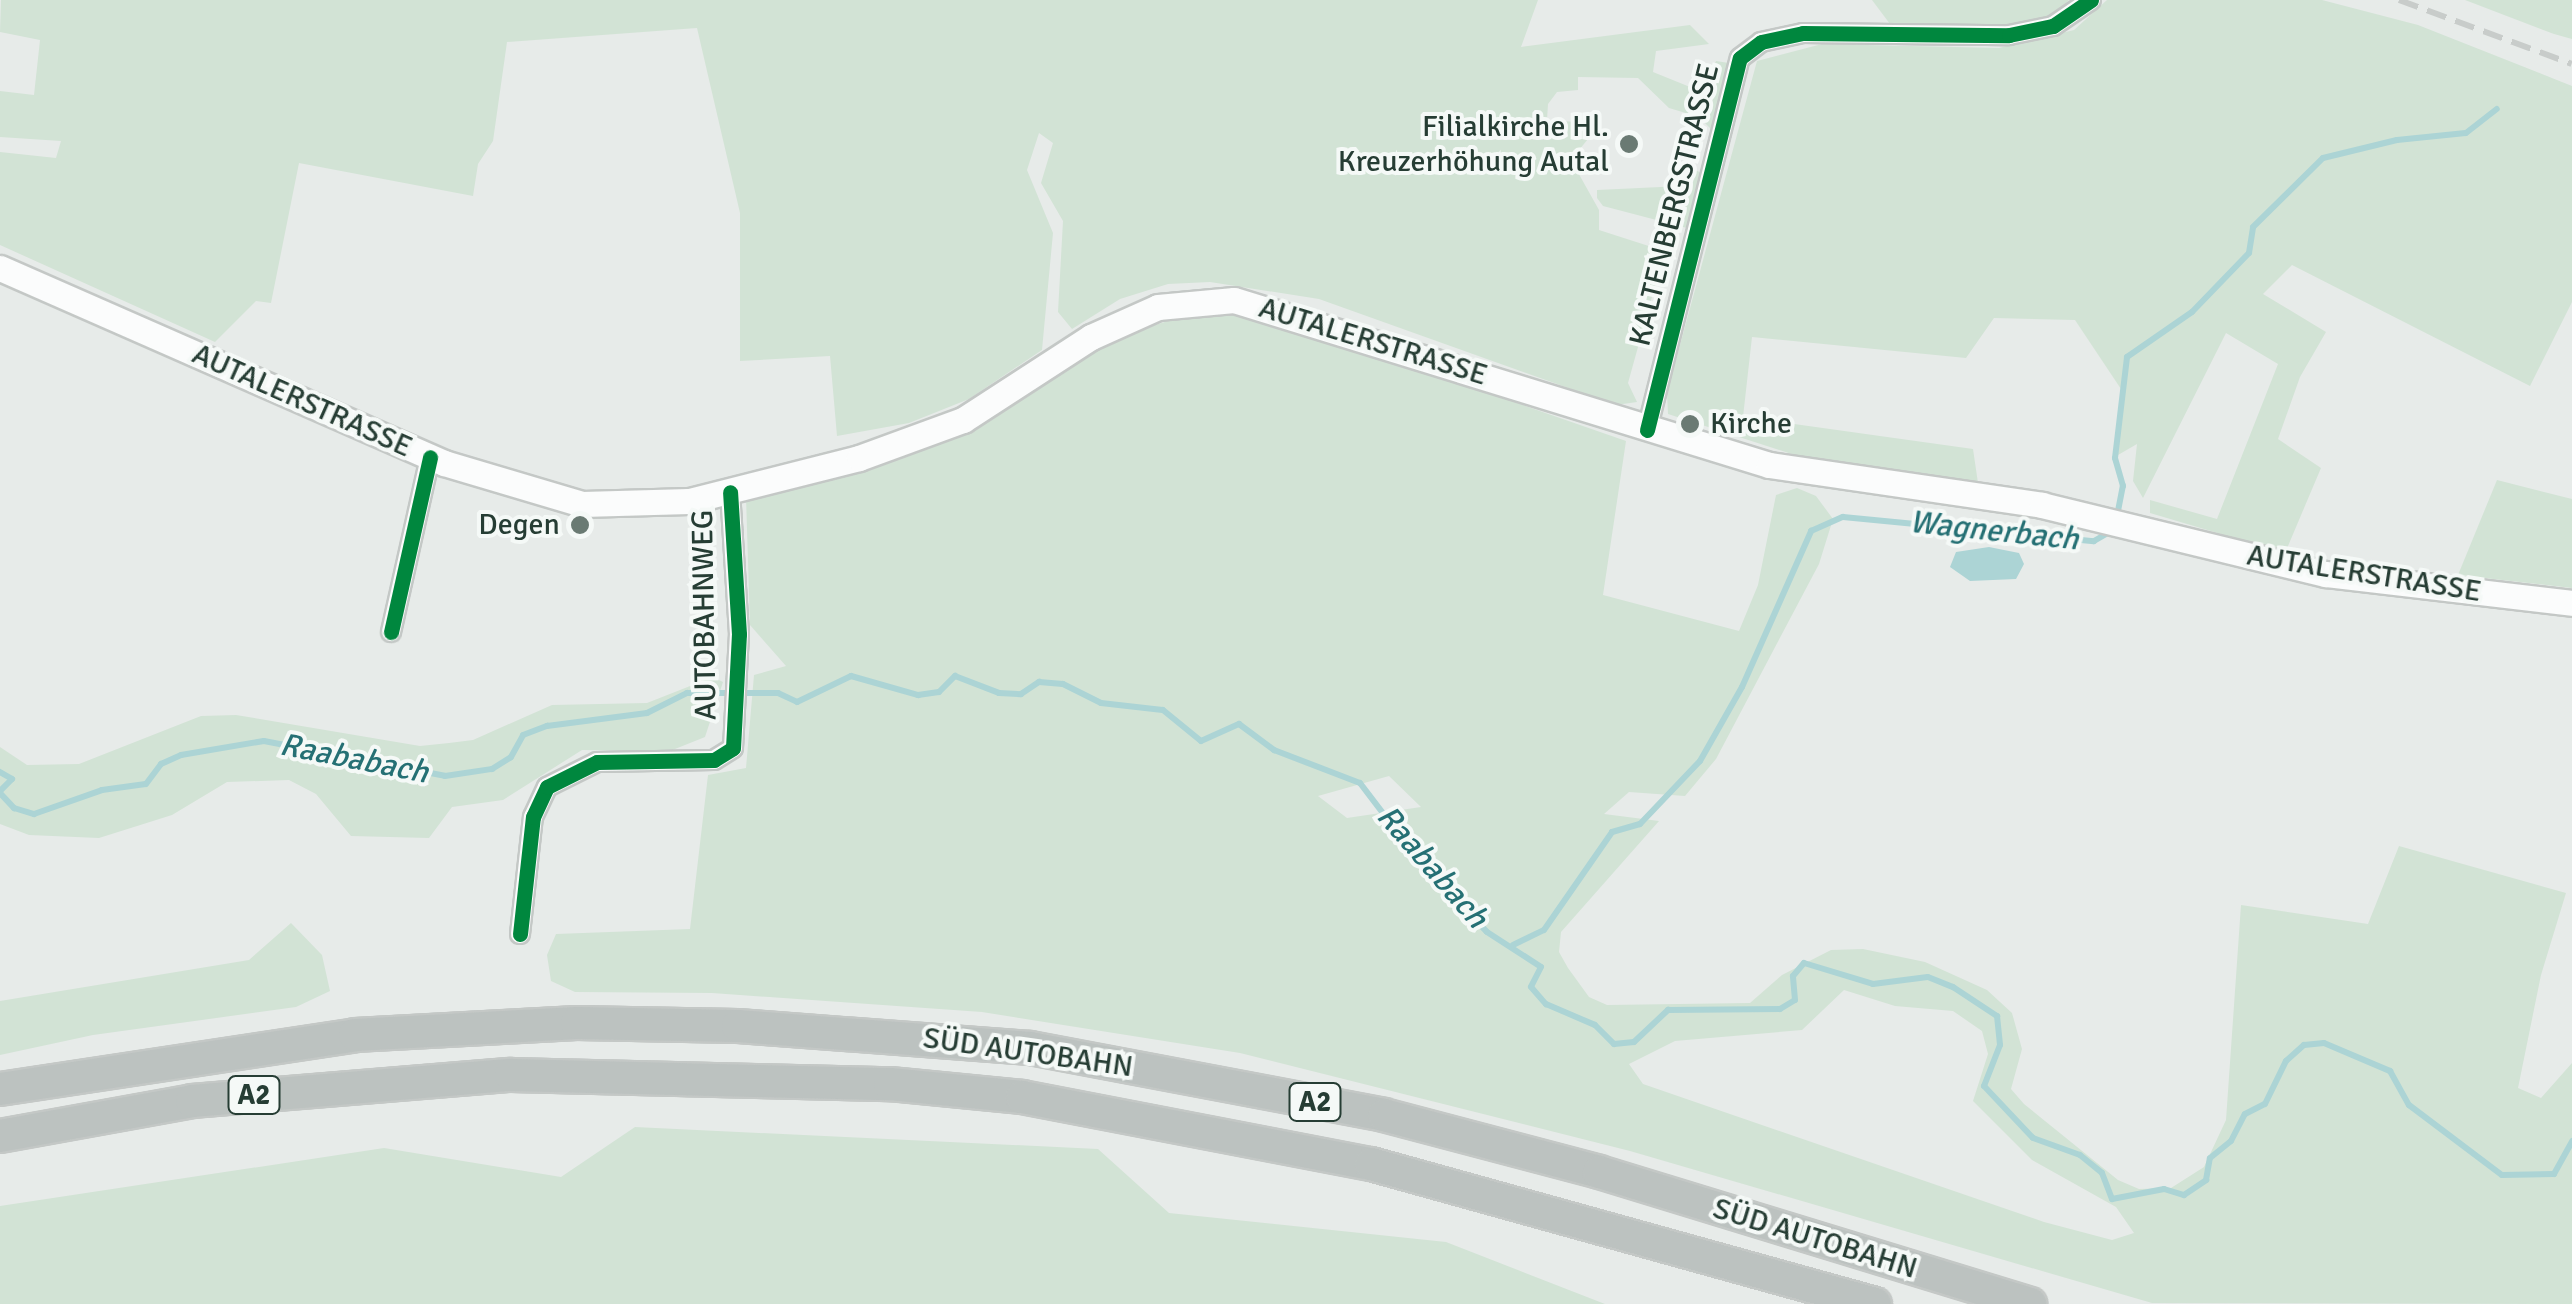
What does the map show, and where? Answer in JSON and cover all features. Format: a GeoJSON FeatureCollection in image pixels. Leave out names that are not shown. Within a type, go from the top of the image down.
{"type":"FeatureCollection","features":[{"type":"Feature","properties":{"kind":"highway","name":"SÜD AUTOBAHN"},"geometry":{"type":"LineString","coordinates":[[0,1089],[190,1056],[355,1035],[577,1023],[897,1036],[1030,1048],[1384,1115],[1599,1172],[2030,1304]]}},
{"type":"Feature","properties":{"kind":"highway","name":"SÜD AUTOBAHN"},"geometry":{"type":"LineString","coordinates":[[0,1136],[192,1102],[511,1075],[580,1072],[890,1084],[1155,1119],[1407,1173],[1875,1304]]}},
{"type":"Feature","properties":{"kind":"main road","name":"AUTALERSTRASSE"},"geometry":{"type":"LineString","coordinates":[[0,268],[430,457],[582,504],[634,506],[730,492],[859,458],[964,420],[1092,337],[1158,307],[1234,300],[1770,465],[2099,516],[2326,574],[2572,603]]}},
{"type":"Feature","properties":{"kind":"street","name":"KALTENBERGSTRASSE"},"geometry":{"type":"LineString","coordinates":[[1647,430],[1740,58],[1761,42],[1803,33],[2009,35],[2052,26],[2091,0]]}},
{"type":"Feature","properties":{"kind":"street"},"geometry":{"type":"LineString","coordinates":[[391,632],[430,457]]}},
{"type":"Feature","properties":{"kind":"street","name":"AUTOBAHNWEG"},"geometry":{"type":"LineString","coordinates":[[520,934],[533,817],[547,786],[597,762],[722,758],[733,748],[737,679],[730,492]]}},
{"type":"Feature","properties":{"kind":"green space"},"geometry":{"type":"Polygon","coordinates":[[[1,0],[1538,0],[1521,47],[1690,25],[1709,44],[1656,51],[1653,72],[1695,89],[1707,82],[1716,61],[1729,63],[1712,130],[1699,117],[1669,108],[1638,78],[1578,77],[1578,90],[1557,92],[1548,104],[1547,120],[1591,123],[1592,134],[1571,160],[1599,210],[1599,230],[1658,249],[1663,257],[1628,383],[1637,402],[1616,405],[1319,299],[1210,282],[1168,284],[1120,299],[1072,329],[1058,312],[1063,221],[1041,183],[1053,143],[1039,133],[1027,170],[1053,233],[1042,350],[969,399],[909,423],[837,436],[830,356],[740,361],[740,213],[697,28],[507,42],[493,141],[478,164],[473,196],[299,163],[271,303],[256,301],[215,342],[0,245],[0,152],[56,158],[61,141],[0,137],[0,91],[34,95],[40,40],[0,32],[1,0]]]}},
{"type":"Feature","properties":{"kind":"green space"},"geometry":{"type":"Polygon","coordinates":[[[1872,0],[2069,0],[2055,15],[2025,24],[1989,25],[1890,24],[1872,0]]]}},
{"type":"Feature","properties":{"kind":"green space"},"geometry":{"type":"Polygon","coordinates":[[[2107,0],[2322,0],[2418,25],[2572,86],[2572,302],[2530,386],[2292,265],[2263,294],[2326,332],[2300,377],[2278,439],[2321,468],[2285,553],[2150,513],[2150,500],[2217,519],[2278,364],[2226,333],[2143,498],[2133,481],[2137,444],[2118,455],[2121,389],[2075,320],[1994,318],[1966,358],[1752,337],[1743,417],[1973,449],[1978,483],[1804,458],[1668,414],[1667,393],[1757,61],[1822,44],[1999,48],[2074,30],[2107,0]]]}},
{"type":"Feature","properties":{"kind":"green space"},"geometry":{"type":"Polygon","coordinates":[[[2465,0],[2572,0],[2572,39],[2554,34],[2465,0]]]}},
{"type":"Feature","properties":{"kind":"green space"},"geometry":{"type":"Polygon","coordinates":[[[1687,165],[1701,173],[1687,228],[1603,206],[1597,198],[1597,190],[1682,186],[1687,165]]]}},
{"type":"Feature","properties":{"kind":"green space"},"geometry":{"type":"Polygon","coordinates":[[[1187,315],[1239,315],[1302,328],[1626,441],[1603,595],[1739,631],[1758,585],[1776,495],[1797,488],[1816,496],[1833,519],[1819,564],[1716,759],[1685,796],[1629,792],[1604,814],[1659,821],[1561,932],[1559,952],[1568,968],[1589,997],[1607,1005],[1750,1003],[1782,975],[1831,950],[1863,949],[1925,962],[1987,990],[2012,1013],[2022,1049],[2011,1089],[2024,1104],[2118,1180],[2139,1189],[2171,1188],[2204,1167],[2226,1120],[2241,905],[2368,924],[2399,846],[2566,893],[2541,975],[2518,1088],[2541,1098],[2572,1063],[2572,1304],[2152,1303],[1630,1151],[1240,1053],[982,1012],[712,993],[575,992],[551,981],[547,955],[556,934],[690,929],[708,775],[746,768],[754,675],[786,666],[750,625],[746,497],[995,409],[1117,337],[1187,315]],[[1389,776],[1318,796],[1347,818],[1421,807],[1389,776]],[[1844,990],[1802,1030],[1675,1041],[1629,1064],[1643,1084],[2044,1222],[2112,1240],[2134,1233],[2116,1207],[2032,1160],[1973,1101],[1988,1054],[1982,1031],[1953,1011],[1895,1006],[1844,990]]]}},
{"type":"Feature","properties":{"kind":"green space"},"geometry":{"type":"Polygon","coordinates":[[[2497,480],[2572,499],[2572,588],[2458,575],[2497,480]]]}},
{"type":"Feature","properties":{"kind":"green space"},"geometry":{"type":"Polygon","coordinates":[[[713,677],[723,682],[705,737],[670,751],[582,750],[503,800],[452,807],[429,838],[351,836],[316,794],[289,780],[227,782],[172,815],[99,838],[29,835],[0,824],[0,747],[27,765],[79,764],[201,716],[236,715],[420,746],[473,740],[552,705],[647,703],[713,677]]]}},
{"type":"Feature","properties":{"kind":"green space"},"geometry":{"type":"Polygon","coordinates":[[[291,923],[322,955],[330,991],[296,1007],[93,1035],[0,1055],[0,1001],[249,960],[291,923]]]}},
{"type":"Feature","properties":{"kind":"green space"},"geometry":{"type":"Polygon","coordinates":[[[635,1127],[1098,1149],[1169,1213],[1446,1242],[1605,1304],[0,1304],[0,1206],[384,1148],[561,1177],[635,1127]]]}},
{"type":"Feature","properties":{"kind":"water"},"geometry":{"type":"Polygon","coordinates":[[[1989,547],[2019,553],[2024,564],[2016,579],[1970,581],[1950,567],[1956,552],[1989,547]]]}},
{"type":"Feature","properties":{"kind":"waterway","name":"Wagnerbach"},"geometry":{"type":"LineString","coordinates":[[2117,516],[2123,486],[2115,458],[2127,357],[2192,312],[2249,253],[2253,227],[2323,158],[2397,140],[2466,133],[2497,109]]}},
{"type":"Feature","properties":{"kind":"waterway","name":"Wagnerbach"},"geometry":{"type":"LineString","coordinates":[[1513,945],[1544,930],[1612,832],[1640,824],[1700,761],[1742,687],[1811,531],[1843,517],[2094,541],[2115,529]]}},
{"type":"Feature","properties":{"kind":"waterway","name":"Raababach"},"geometry":{"type":"LineString","coordinates":[[0,793],[14,808],[34,814],[102,790],[146,784],[161,764],[181,755],[264,741],[445,776],[492,769],[511,757],[523,735],[547,726],[647,713],[687,693],[778,693],[797,702],[851,676],[918,695],[939,692],[955,676],[999,693],[1021,694],[1039,682],[1063,684],[1101,703],[1163,710],[1201,741],[1239,724],[1274,750],[1360,783],[1421,863],[1487,932],[1541,967],[1531,987],[1546,1004],[1595,1025],[1614,1044],[1634,1042],[1668,1010],[1780,1009],[1795,1000],[1793,976],[1804,963],[1873,984],[1928,977],[1953,987],[1997,1016],[2000,1045],[1984,1086],[2033,1138],[2080,1155],[2102,1173],[2112,1199],[2164,1189],[2184,1195],[2206,1180],[2210,1158],[2231,1141],[2245,1114],[2265,1104],[2286,1061],[2304,1045],[2324,1043],[2390,1071],[2409,1105],[2502,1175],[2554,1174],[2572,1141]]}},
{"type":"Feature","properties":{"kind":"waterway","name":"Raababach"},"geometry":{"type":"LineString","coordinates":[[0,772],[12,779],[0,791]]}},
{"type":"Feature","properties":{"kind":"railway"},"geometry":{"type":"LineString","coordinates":[[2399,0],[2572,64]]}},
{"type":"Feature","properties":{"kind":"cycle path"},"geometry":{"type":"LineString","coordinates":[[1647,430],[1740,58],[1761,42],[1803,33],[2009,35],[2053,26],[2091,0]]}},
{"type":"Feature","properties":{"kind":"cycle path"},"geometry":{"type":"LineString","coordinates":[[391,632],[430,457]]}},
{"type":"Feature","properties":{"kind":"cycle path"},"geometry":{"type":"LineString","coordinates":[[520,934],[533,817],[547,787],[597,762],[714,760],[733,748],[739,634],[730,492]]}},
{"type":"Feature","properties":{"kind":"place","name":"Filialkirche Hl. Kreuzerhöhung Autal"},"geometry":{"type":"Point","coordinates":[1629,144]}},
{"type":"Feature","properties":{"kind":"place","name":"Kirche"},"geometry":{"type":"Point","coordinates":[1690,424]}},
{"type":"Feature","properties":{"kind":"place","name":"Degen"},"geometry":{"type":"Point","coordinates":[580,525]}}]}
